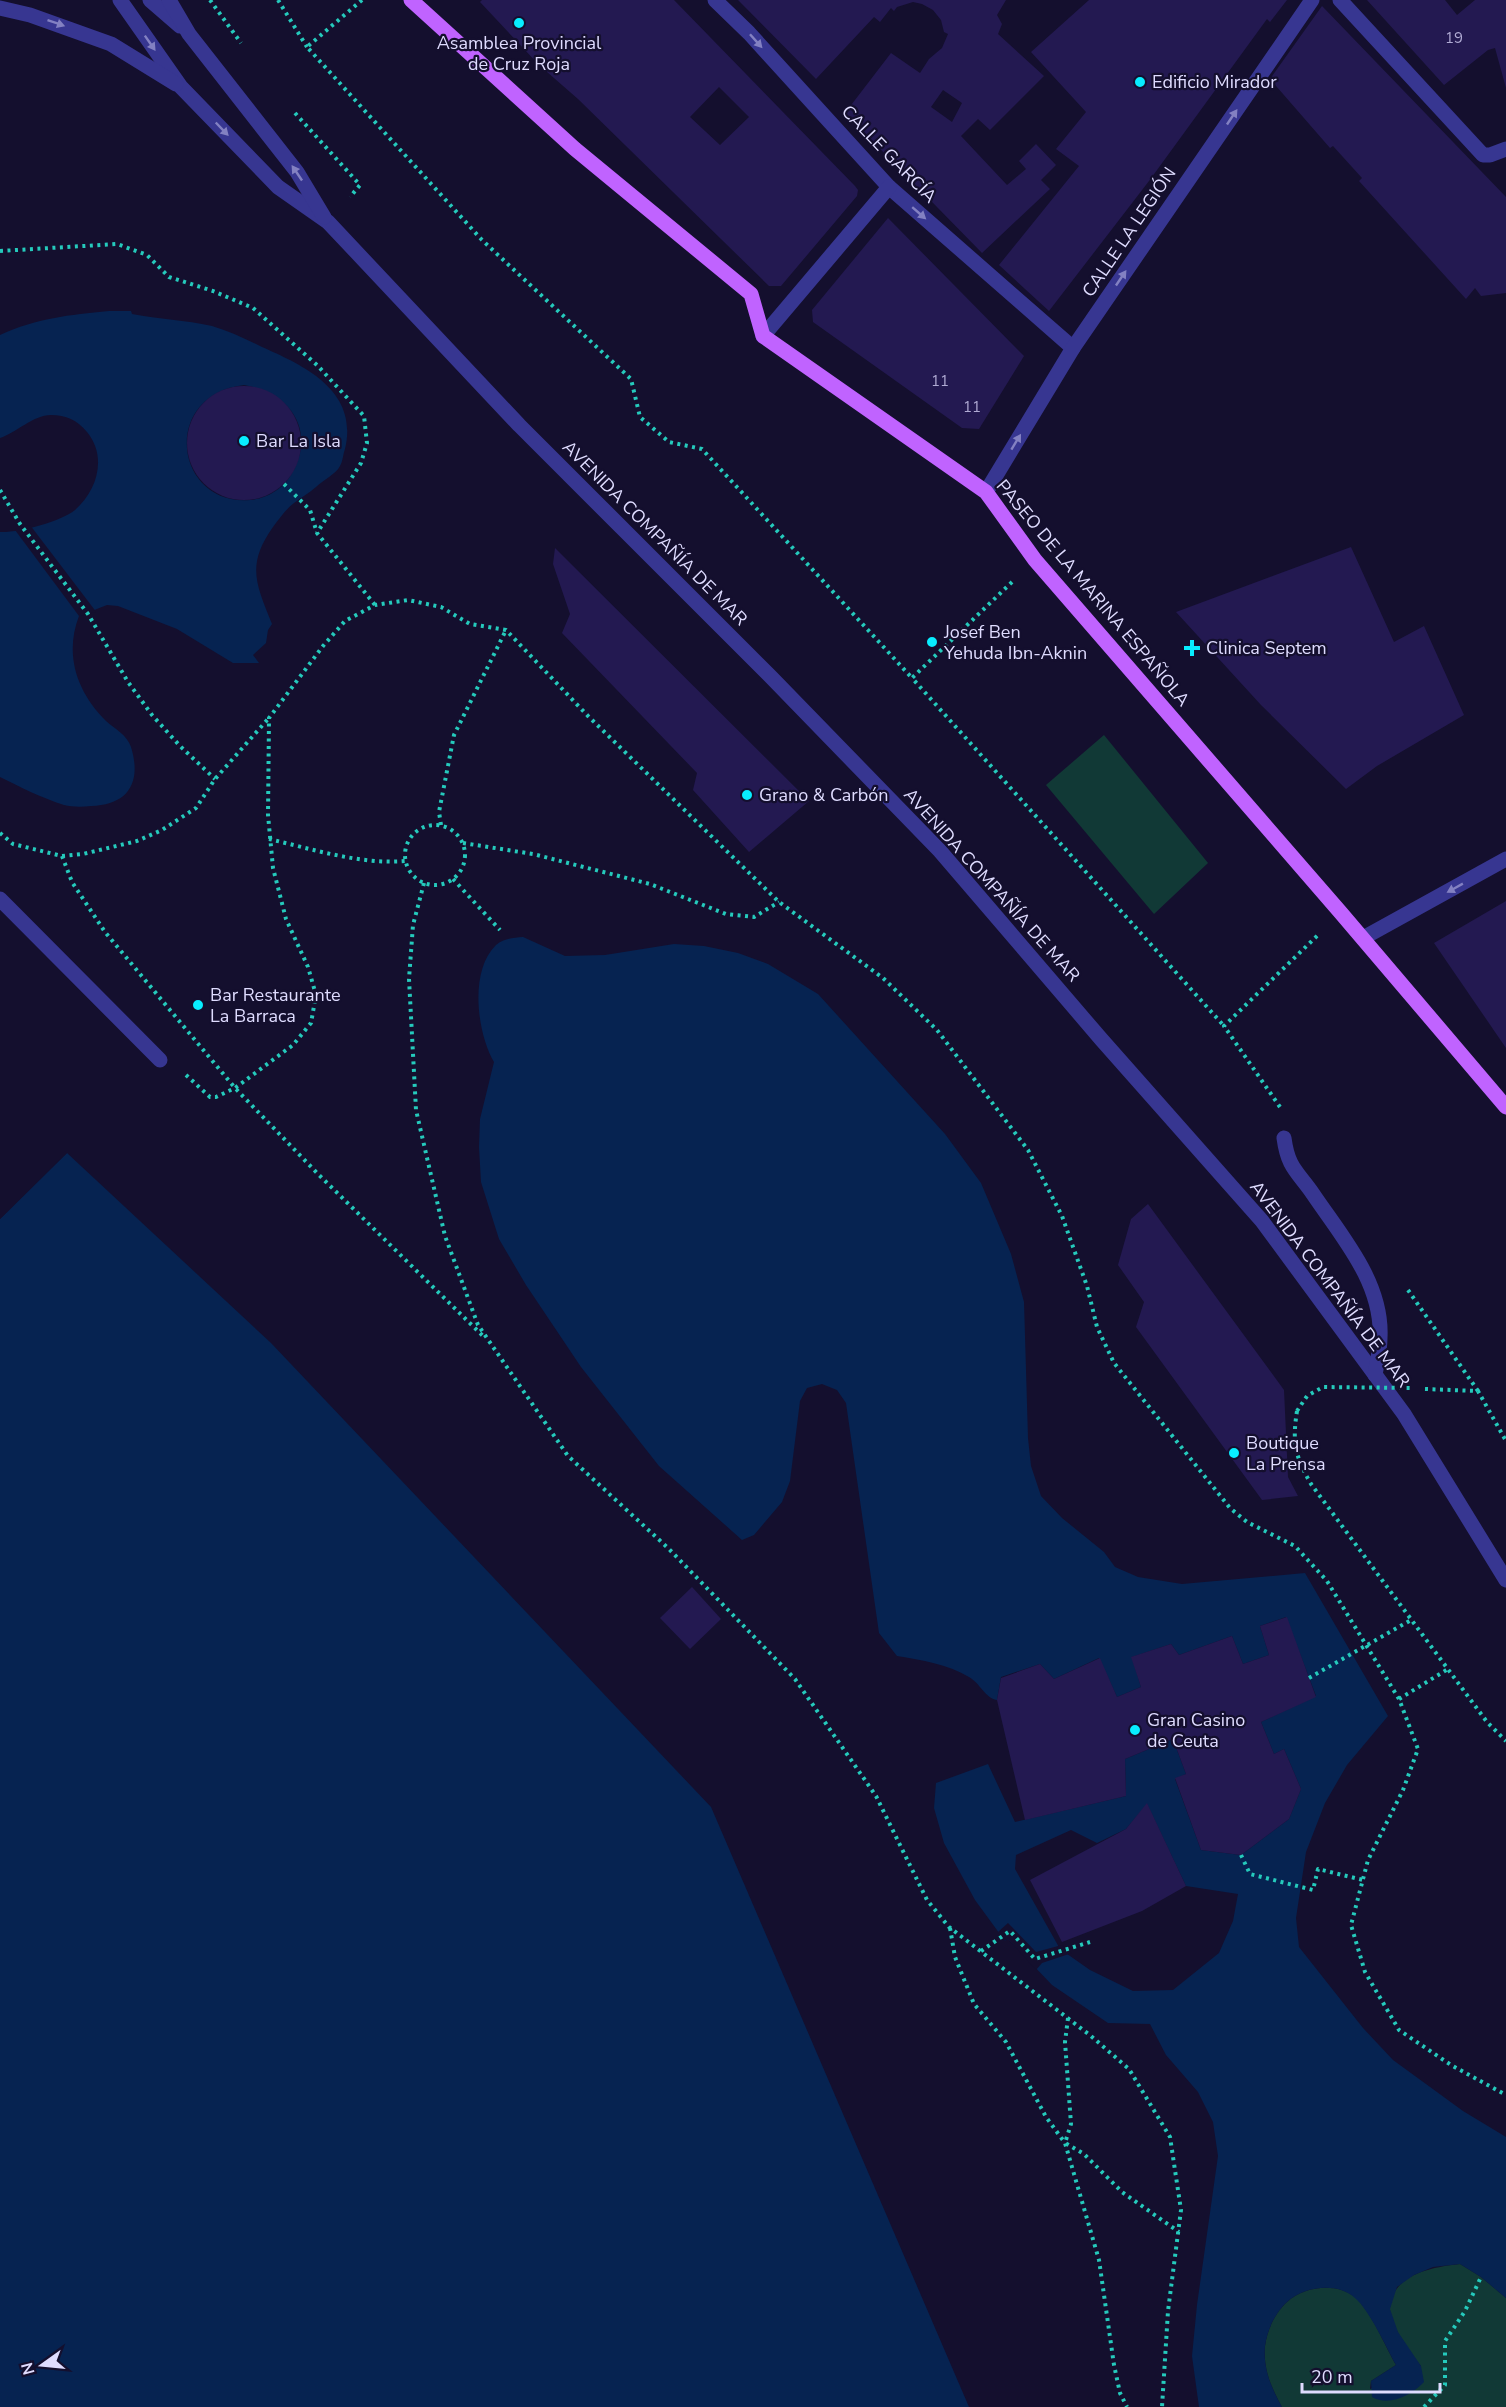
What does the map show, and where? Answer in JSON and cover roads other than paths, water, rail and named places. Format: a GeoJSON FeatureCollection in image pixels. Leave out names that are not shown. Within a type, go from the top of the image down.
{"type":"FeatureCollection","features":[{"type":"Feature","properties":{"kind":"main road"},"geometry":{"type":"LineString","coordinates":[[411,0],[574,148],[751,294],[763,336]]}},
{"type":"Feature","properties":{"kind":"main road","name":"PASEO DE LA MARINA ESPAÑOLA"},"geometry":{"type":"LineString","coordinates":[[763,336],[986,492],[1035,560],[1341,912],[1506,1107]]}},
{"type":"Feature","properties":{"kind":"street","name":"AVENIDA COMPAÑÍA DE MAR"},"geometry":{"type":"LineString","coordinates":[[120,0],[181,87],[278,187],[327,222],[519,425],[771,677],[940,851],[1101,1039],[1262,1221],[1404,1414],[1506,1580]]}},
{"type":"Feature","properties":{"kind":"street"},"geometry":{"type":"LineString","coordinates":[[150,0],[189,34]]}},
{"type":"Feature","properties":{"kind":"street","name":"AVENIDA COMPAÑÍA DE MAR"},"geometry":{"type":"LineString","coordinates":[[169,0],[189,34],[297,172],[327,222]]}},
{"type":"Feature","properties":{"kind":"street","name":"CALLE GARCÍA"},"geometry":{"type":"LineString","coordinates":[[715,0],[749,33],[889,187],[1073,348]]}},
{"type":"Feature","properties":{"kind":"street","name":"CALLE LA LEGIÓN"},"geometry":{"type":"LineString","coordinates":[[986,492],[1073,348],[1312,0]]}},
{"type":"Feature","properties":{"kind":"street"},"geometry":{"type":"LineString","coordinates":[[1340,0],[1483,155],[1506,149]]}},
{"type":"Feature","properties":{"kind":"street"},"geometry":{"type":"LineString","coordinates":[[0,8],[30,15],[111,44],[181,87]]}},
{"type":"Feature","properties":{"kind":"street"},"geometry":{"type":"LineString","coordinates":[[763,336],[889,187]]}},
{"type":"Feature","properties":{"kind":"street"},"geometry":{"type":"LineString","coordinates":[[1363,938],[1506,860]]}},
{"type":"Feature","properties":{"kind":"street"},"geometry":{"type":"LineString","coordinates":[[0,899],[155,1055]]}},
{"type":"Feature","properties":{"kind":"street"},"geometry":{"type":"LineString","coordinates":[[1284,1138],[1287,1156],[1294,1172],[1307,1185],[1360,1264],[1376,1299],[1380,1337],[1375,1375]]}},
{"type":"Feature","properties":{"kind":"water"},"geometry":{"type":"Polygon","coordinates":[[[109,311],[131,311],[132,314],[212,326],[244,338],[295,363],[325,383],[336,396],[344,411],[347,429],[345,449],[338,469],[288,508],[273,527],[259,553],[256,575],[258,586],[272,624],[268,630],[266,643],[253,655],[259,663],[233,663],[177,629],[118,606],[107,605],[79,616],[73,645],[76,672],[87,698],[106,721],[129,743],[135,771],[129,790],[123,796],[104,805],[77,807],[48,799],[0,777],[0,532],[39,526],[75,510],[83,502],[94,483],[98,462],[97,452],[93,441],[79,424],[56,415],[38,418],[0,438],[0,335],[40,321],[109,311]],[[244,385],[217,393],[199,408],[189,427],[187,448],[193,469],[205,486],[224,497],[250,500],[267,496],[286,482],[297,462],[301,446],[296,418],[287,406],[261,389],[244,385]]]}},
{"type":"Feature","properties":{"kind":"water"},"geometry":{"type":"Polygon","coordinates":[[[523,937],[565,956],[605,955],[674,944],[704,946],[738,953],[768,964],[818,994],[945,1134],[981,1183],[1011,1254],[1024,1302],[1028,1438],[1031,1466],[1041,1496],[1062,1518],[1104,1552],[1115,1567],[1138,1577],[1182,1584],[1305,1573],[1388,1716],[1347,1765],[1325,1803],[1306,1852],[1296,1918],[1299,1947],[1363,2028],[1393,2060],[1463,2111],[1506,2137],[1506,2298],[1481,2277],[1460,2264],[1433,2267],[1414,2275],[1397,2287],[1390,2309],[1398,2332],[1421,2366],[1424,2382],[1407,2395],[1386,2401],[1372,2397],[1371,2381],[1396,2365],[1361,2304],[1348,2293],[1321,2288],[1302,2292],[1287,2302],[1272,2322],[1268,2334],[1265,2346],[1267,2370],[1271,2385],[1282,2407],[1199,2407],[1192,2356],[1218,2156],[1213,2122],[1198,2092],[1166,2055],[1150,2024],[1108,2023],[1052,1985],[1008,1939],[1005,1941],[975,1900],[944,1843],[934,1808],[936,1783],[988,1764],[1015,1822],[1126,1796],[1125,1759],[1173,1739],[1186,1774],[1175,1779],[1201,1850],[1241,1855],[1289,1819],[1301,1789],[1284,1749],[1274,1754],[1261,1722],[1316,1696],[1286,1617],[1260,1626],[1269,1655],[1243,1664],[1232,1636],[1179,1655],[1171,1644],[1132,1657],[1141,1687],[1117,1697],[1099,1658],[1054,1679],[1040,1664],[1001,1677],[997,1700],[989,1696],[973,1680],[952,1669],[897,1656],[879,1633],[846,1403],[837,1390],[822,1384],[807,1388],[800,1401],[790,1481],[782,1502],[754,1535],[742,1540],[659,1466],[581,1367],[526,1285],[499,1239],[481,1182],[480,1119],[494,1062],[483,1035],[478,1002],[479,986],[487,956],[496,945],[505,940],[523,937]],[[1147,1804],[1126,1829],[1097,1843],[1071,1830],[1016,1855],[1015,1869],[1060,1949],[1090,1970],[1133,1991],[1173,1990],[1219,1953],[1233,1921],[1238,1894],[1186,1886],[1147,1804]]]}},
{"type":"Feature","properties":{"kind":"water"},"geometry":{"type":"Polygon","coordinates":[[[67,1153],[271,1343],[711,1807],[969,2407],[0,2407],[0,1219],[67,1153]]]}},
{"type":"Feature","properties":{"kind":"place","name":"Asamblea Provincial de Cruz Roja"},"geometry":{"type":"Point","coordinates":[519,23]}},
{"type":"Feature","properties":{"kind":"place","name":"Edificio Mirador"},"geometry":{"type":"Point","coordinates":[1140,82]}},
{"type":"Feature","properties":{"kind":"place","name":"Bar La Isla"},"geometry":{"type":"Point","coordinates":[244,441]}},
{"type":"Feature","properties":{"kind":"place","name":"Josef Ben Yehuda Ibn-Aknin"},"geometry":{"type":"Point","coordinates":[932,642]}},
{"type":"Feature","properties":{"kind":"place","name":"Clinica Septem"},"geometry":{"type":"Point","coordinates":[1192,648]}},
{"type":"Feature","properties":{"kind":"place","name":"Grano & Carbón"},"geometry":{"type":"Point","coordinates":[747,795]}},
{"type":"Feature","properties":{"kind":"place","name":"Bar Restaurante La Barraca"},"geometry":{"type":"Point","coordinates":[198,1005]}},
{"type":"Feature","properties":{"kind":"place","name":"Boutique La Prensa"},"geometry":{"type":"Point","coordinates":[1234,1453]}},
{"type":"Feature","properties":{"kind":"place","name":"Gran Casino de Ceuta"},"geometry":{"type":"Point","coordinates":[1135,1730]}}]}
